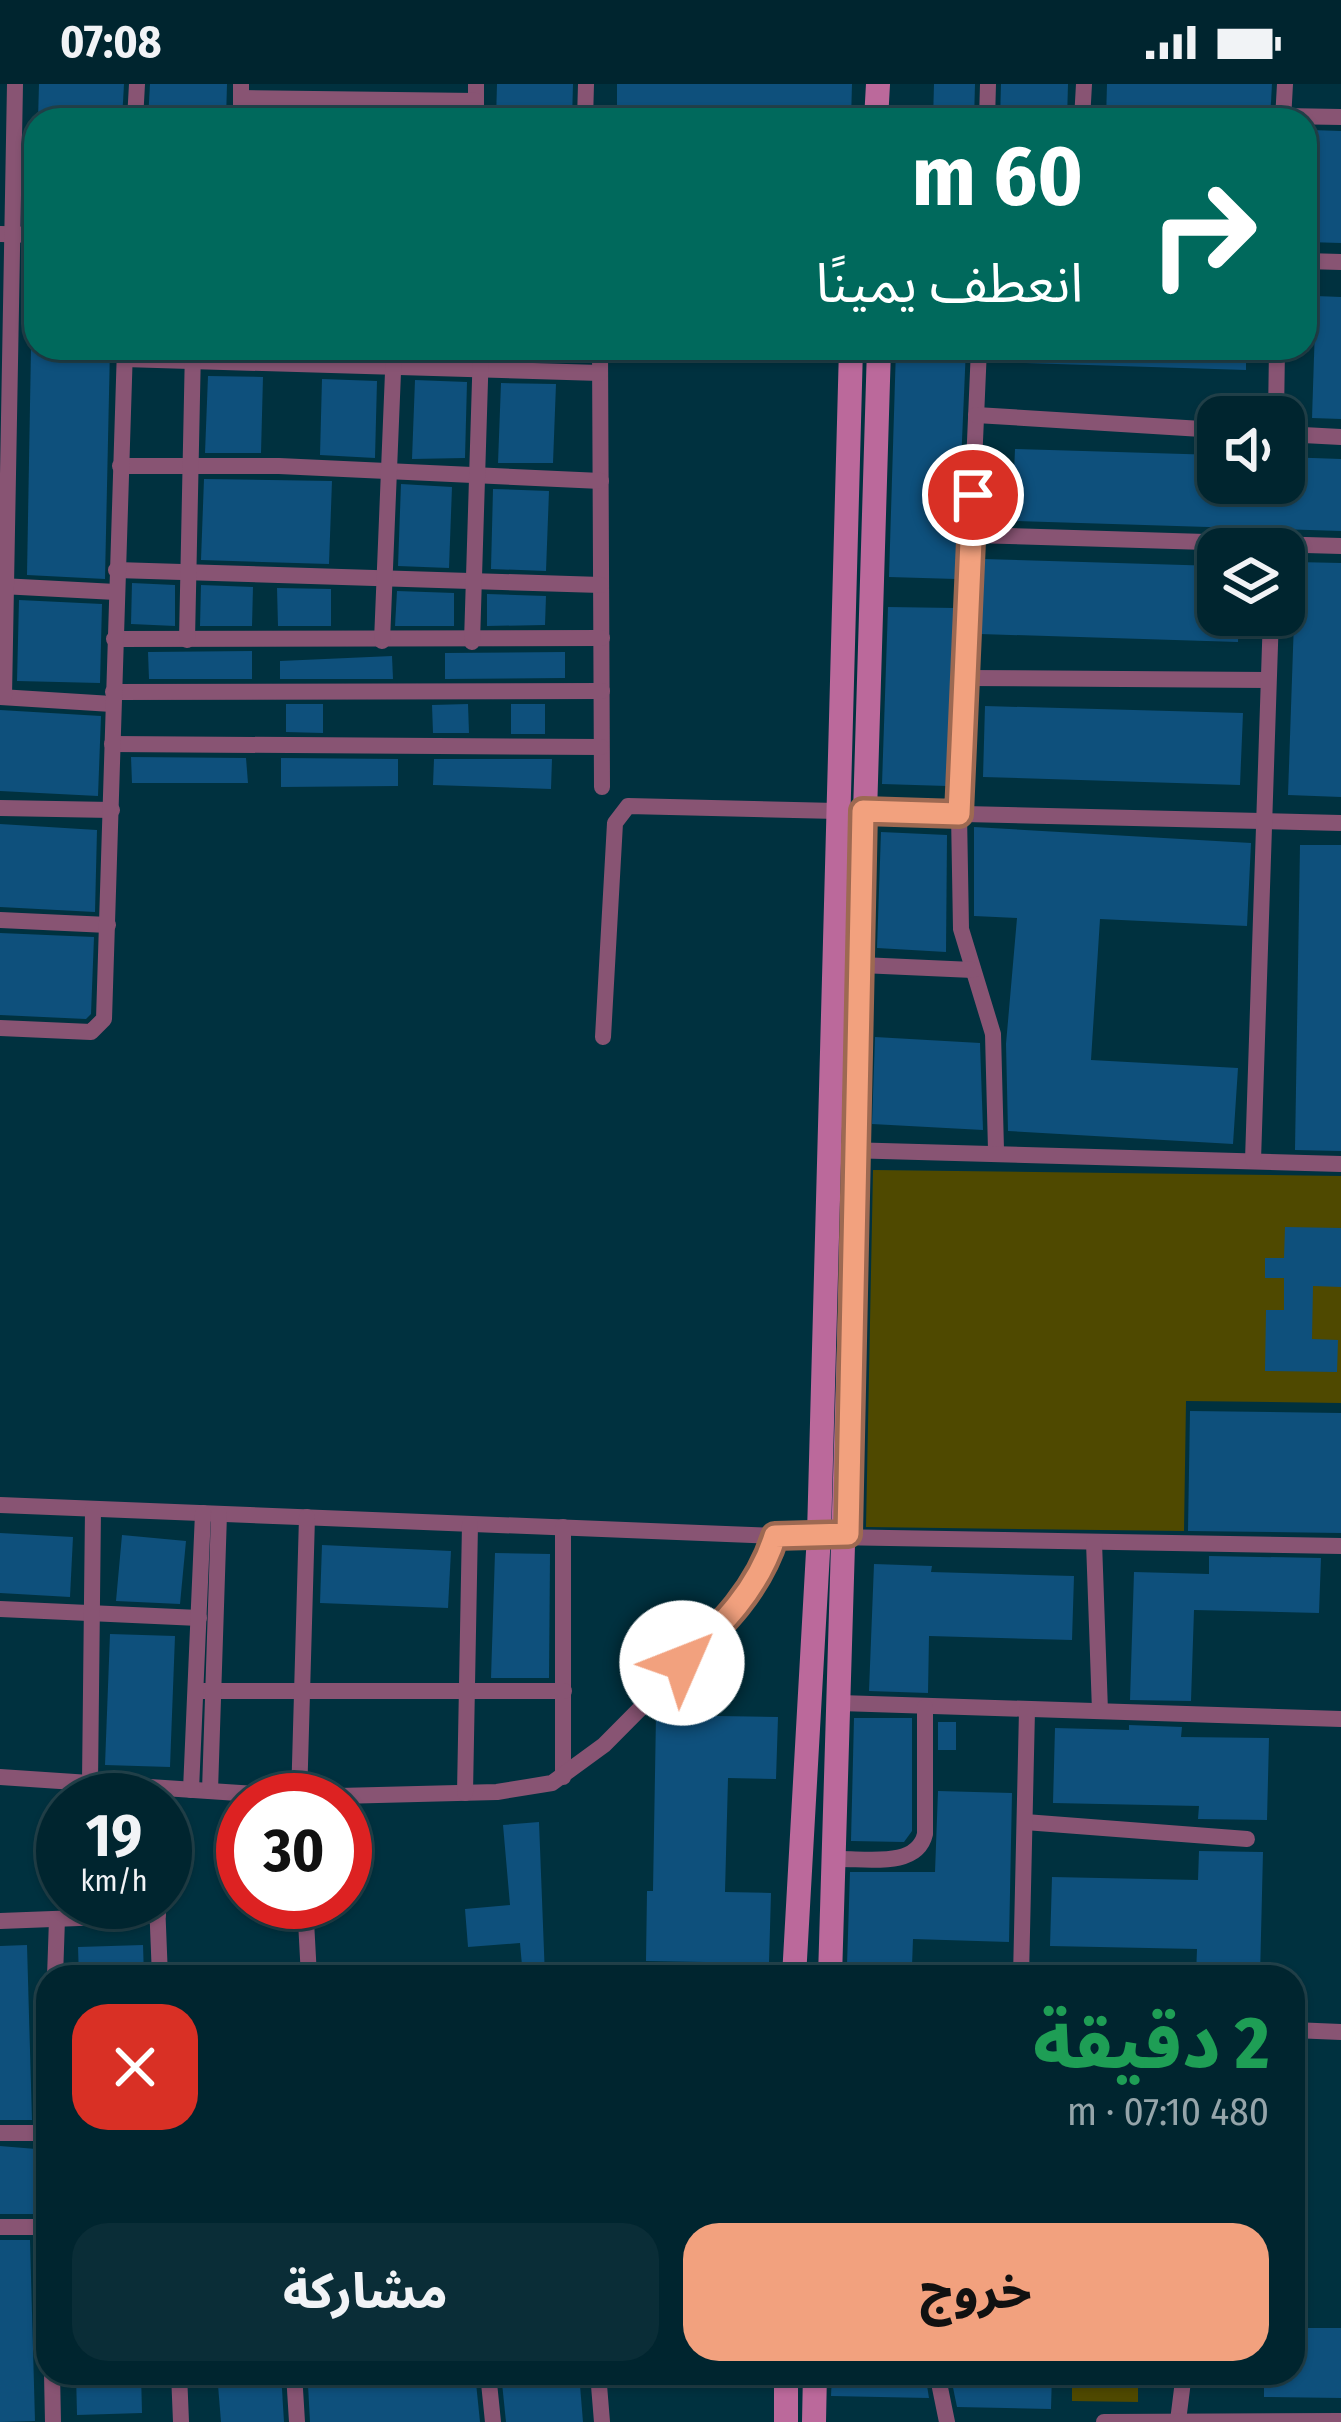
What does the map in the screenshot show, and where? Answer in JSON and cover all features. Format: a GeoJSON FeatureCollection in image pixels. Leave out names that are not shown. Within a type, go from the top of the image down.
{"type":"FeatureCollection","features":[{"type":"Feature","properties":{"kind":"street"},"geometry":{"type":"LineString","coordinates":[[15,84],[5,234],[2,697],[602,691]]}},
{"type":"Feature","properties":{"kind":"street"},"geometry":{"type":"LineString","coordinates":[[242,91],[476,92]]}},
{"type":"Feature","properties":{"kind":"street"},"geometry":{"type":"LineString","coordinates":[[0,1028],[98,1030],[106,1001],[124,360]]}},
{"type":"Feature","properties":{"kind":"street"},"geometry":{"type":"LineString","coordinates":[[187,640],[193,360]]}},
{"type":"Feature","properties":{"kind":"street"},"geometry":{"type":"LineString","coordinates":[[382,641],[394,360]]}},
{"type":"Feature","properties":{"kind":"street"},"geometry":{"type":"LineString","coordinates":[[416,360],[481,369],[600,373]]}},
{"type":"Feature","properties":{"kind":"street"},"geometry":{"type":"LineString","coordinates":[[472,642],[481,360]]}},
{"type":"Feature","properties":{"kind":"street"},"geometry":{"type":"LineString","coordinates":[[600,360],[602,787]]}},
{"type":"Feature","properties":{"kind":"street"},"geometry":{"type":"LineString","coordinates":[[795,1965],[819,1534],[851,360]]}},
{"type":"Feature","properties":{"kind":"street"},"geometry":{"type":"LineString","coordinates":[[831,1965],[848,1534],[854,1150],[879,360]]}},
{"type":"Feature","properties":{"kind":"street"},"geometry":{"type":"LineString","coordinates":[[978,360],[959,814],[961,929],[993,1034],[996,1150]]}},
{"type":"Feature","properties":{"kind":"street"},"geometry":{"type":"LineString","coordinates":[[1276,396],[1277,360]]}},
{"type":"Feature","properties":{"kind":"street"},"geometry":{"type":"LineString","coordinates":[[976,416],[1197,429]]}},
{"type":"Feature","properties":{"kind":"street"},"geometry":{"type":"LineString","coordinates":[[1305,435],[1341,437]]}},
{"type":"Feature","properties":{"kind":"street"},"geometry":{"type":"LineString","coordinates":[[120,466],[391,471],[601,482]]}},
{"type":"Feature","properties":{"kind":"street"},"geometry":{"type":"LineString","coordinates":[[971,535],[1197,543]]}},
{"type":"Feature","properties":{"kind":"street"},"geometry":{"type":"LineString","coordinates":[[1305,546],[1341,546]]}},
{"type":"Feature","properties":{"kind":"street"},"geometry":{"type":"LineString","coordinates":[[116,570],[601,585]]}},
{"type":"Feature","properties":{"kind":"street"},"geometry":{"type":"LineString","coordinates":[[4,586],[116,592]]}},
{"type":"Feature","properties":{"kind":"street"},"geometry":{"type":"LineString","coordinates":[[1253,1160],[1269,636]]}},
{"type":"Feature","properties":{"kind":"street"},"geometry":{"type":"LineString","coordinates":[[114,639],[472,642],[602,638]]}},
{"type":"Feature","properties":{"kind":"street"},"geometry":{"type":"LineString","coordinates":[[965,678],[1267,680]]}},
{"type":"Feature","properties":{"kind":"street"},"geometry":{"type":"LineString","coordinates":[[112,744],[601,747]]}},
{"type":"Feature","properties":{"kind":"street"},"geometry":{"type":"LineString","coordinates":[[603,1037],[619,813],[639,804],[1341,823]]}},
{"type":"Feature","properties":{"kind":"street"},"geometry":{"type":"LineString","coordinates":[[0,808],[112,810]]}},
{"type":"Feature","properties":{"kind":"street"},"geometry":{"type":"LineString","coordinates":[[0,920],[108,925]]}},
{"type":"Feature","properties":{"kind":"street"},"geometry":{"type":"LineString","coordinates":[[861,965],[973,970]]}},
{"type":"Feature","properties":{"kind":"street"},"geometry":{"type":"LineString","coordinates":[[827,1149],[996,1150],[1341,1164]]}},
{"type":"Feature","properties":{"kind":"street"},"geometry":{"type":"LineString","coordinates":[[0,1505],[775,1536],[1341,1546]]}},
{"type":"Feature","properties":{"kind":"street"},"geometry":{"type":"LineString","coordinates":[[91,1773],[93,1509]]}},
{"type":"Feature","properties":{"kind":"street"},"geometry":{"type":"LineString","coordinates":[[205,1691],[200,1618],[210,1513]]}},
{"type":"Feature","properties":{"kind":"street"},"geometry":{"type":"LineString","coordinates":[[201,1791],[210,1513]]}},
{"type":"Feature","properties":{"kind":"street"},"geometry":{"type":"LineString","coordinates":[[300,1773],[307,1517]]}},
{"type":"Feature","properties":{"kind":"street"},"geometry":{"type":"LineString","coordinates":[[465,1793],[470,1524]]}},
{"type":"Feature","properties":{"kind":"street"},"geometry":{"type":"LineString","coordinates":[[563,1527],[563,1778]]}},
{"type":"Feature","properties":{"kind":"street"},"geometry":{"type":"LineString","coordinates":[[372,1796],[530,1789],[563,1778],[604,1745],[733,1615],[752,1588],[775,1536]]}},
{"type":"Feature","properties":{"kind":"street"},"geometry":{"type":"LineString","coordinates":[[1094,1542],[1100,1711]]}},
{"type":"Feature","properties":{"kind":"street"},"geometry":{"type":"LineString","coordinates":[[0,1609],[200,1618]]}},
{"type":"Feature","properties":{"kind":"street"},"geometry":{"type":"LineString","coordinates":[[205,1691],[469,1694],[564,1690]]}},
{"type":"Feature","properties":{"kind":"street"},"geometry":{"type":"LineString","coordinates":[[840,1703],[1341,1719]]}},
{"type":"Feature","properties":{"kind":"street"},"geometry":{"type":"LineString","coordinates":[[836,1859],[910,1857],[922,1845],[925,1707]]}},
{"type":"Feature","properties":{"kind":"street"},"geometry":{"type":"LineString","coordinates":[[1021,1965],[1028,1710]]}},
{"type":"Feature","properties":{"kind":"street"},"geometry":{"type":"LineString","coordinates":[[0,1777],[36,1779]]}},
{"type":"Feature","properties":{"kind":"street"},"geometry":{"type":"LineString","coordinates":[[192,1792],[216,1792]]}},
{"type":"Feature","properties":{"kind":"street"},"geometry":{"type":"LineString","coordinates":[[1025,1822],[1247,1839]]}},
{"type":"Feature","properties":{"kind":"street"},"geometry":{"type":"LineString","coordinates":[[0,1921],[36,1920]]}},
{"type":"Feature","properties":{"kind":"street"},"geometry":{"type":"LineString","coordinates":[[55,1965],[57,1929]]}},
{"type":"Feature","properties":{"kind":"street"},"geometry":{"type":"LineString","coordinates":[[159,1929],[160,1965]]}},
{"type":"Feature","properties":{"kind":"street"},"geometry":{"type":"LineString","coordinates":[[306,1929],[308,1965]]}},
{"type":"Feature","properties":{"kind":"street"},"geometry":{"type":"LineString","coordinates":[[1305,2030],[1341,2032]]}},
{"type":"Feature","properties":{"kind":"street"},"geometry":{"type":"LineString","coordinates":[[0,2133],[36,2133]]}},
{"type":"Feature","properties":{"kind":"street"},"geometry":{"type":"LineString","coordinates":[[0,2228],[36,2227]]}},
{"type":"Feature","properties":{"kind":"street"},"geometry":{"type":"LineString","coordinates":[[52,2385],[53,2422]]}},
{"type":"Feature","properties":{"kind":"street"},"geometry":{"type":"LineString","coordinates":[[180,2385],[182,2422]]}},
{"type":"Feature","properties":{"kind":"street"},"geometry":{"type":"LineString","coordinates":[[295,2385],[297,2422]]}},
{"type":"Feature","properties":{"kind":"street"},"geometry":{"type":"LineString","coordinates":[[489,2385],[493,2422]]}},
{"type":"Feature","properties":{"kind":"street"},"geometry":{"type":"LineString","coordinates":[[599,2385],[602,2422]]}},
{"type":"Feature","properties":{"kind":"street"},"geometry":{"type":"LineString","coordinates":[[786,2422],[787,2385]]}},
{"type":"Feature","properties":{"kind":"street"},"geometry":{"type":"LineString","coordinates":[[814,2422],[815,2385]]}},
{"type":"Feature","properties":{"kind":"street"},"geometry":{"type":"LineString","coordinates":[[939,2385],[947,2422]]}},
{"type":"Feature","properties":{"kind":"street"},"geometry":{"type":"LineString","coordinates":[[1178,2421],[1182,2385]]}},
{"type":"Feature","properties":{"kind":"street"},"geometry":{"type":"LineString","coordinates":[[1104,2422],[1341,2420]]}},
{"type":"Feature","properties":{"kind":"shaded area"},"geometry":{"type":"Polygon","coordinates":[[[873,1170],[1341,1176],[1341,1403],[1186,1401],[1184,1531],[866,1527],[873,1170]]]}},
{"type":"Feature","properties":{"kind":"shaded area"},"geometry":{"type":"Polygon","coordinates":[[[1072,2385],[1138,2385],[1138,2402],[1072,2401],[1072,2385]]]}},
{"type":"Feature","properties":{"kind":"building"},"geometry":{"type":"Polygon","coordinates":[[[39,84],[124,84],[123,108],[38,108],[39,84]]]}},
{"type":"Feature","properties":{"kind":"building"},"geometry":{"type":"Polygon","coordinates":[[[150,84],[227,84],[226,108],[149,108],[150,84]]]}},
{"type":"Feature","properties":{"kind":"building"},"geometry":{"type":"Polygon","coordinates":[[[497,84],[573,84],[572,108],[496,108],[497,84]]]}},
{"type":"Feature","properties":{"kind":"building"},"geometry":{"type":"Polygon","coordinates":[[[617,84],[852,84],[851,108],[617,108],[617,84]]]}},
{"type":"Feature","properties":{"kind":"building"},"geometry":{"type":"Polygon","coordinates":[[[934,84],[975,84],[974,108],[933,108],[934,84]]]}},
{"type":"Feature","properties":{"kind":"building"},"geometry":{"type":"Polygon","coordinates":[[[1001,84],[1068,84],[1067,108],[1000,108],[1001,84]]]}},
{"type":"Feature","properties":{"kind":"building"},"geometry":{"type":"Polygon","coordinates":[[[1107,84],[1272,84],[1271,108],[1106,108],[1107,84]]]}},
{"type":"Feature","properties":{"kind":"building"},"geometry":{"type":"Polygon","coordinates":[[[1317,130],[1341,131],[1341,243],[1317,242],[1317,130]]]}},
{"type":"Feature","properties":{"kind":"building"},"geometry":{"type":"Polygon","coordinates":[[[1317,296],[1341,297],[1341,419],[1312,418],[1317,296]]]}},
{"type":"Feature","properties":{"kind":"building"},"geometry":{"type":"Polygon","coordinates":[[[31,360],[110,360],[105,579],[27,575],[31,360]]]}},
{"type":"Feature","properties":{"kind":"building"},"geometry":{"type":"Polygon","coordinates":[[[896,360],[965,360],[956,579],[889,577],[896,360]]]}},
{"type":"Feature","properties":{"kind":"building"},"geometry":{"type":"Polygon","coordinates":[[[1246,360],[1246,370],[991,362],[1246,360]]]}},
{"type":"Feature","properties":{"kind":"building"},"geometry":{"type":"Polygon","coordinates":[[[208,376],[263,377],[261,453],[205,453],[208,376]]]}},
{"type":"Feature","properties":{"kind":"building"},"geometry":{"type":"Polygon","coordinates":[[[322,379],[377,381],[375,458],[320,455],[322,379]]]}},
{"type":"Feature","properties":{"kind":"building"},"geometry":{"type":"Polygon","coordinates":[[[415,380],[467,382],[465,458],[412,459],[415,380]]]}},
{"type":"Feature","properties":{"kind":"building"},"geometry":{"type":"Polygon","coordinates":[[[501,383],[556,384],[553,463],[498,463],[501,383]]]}},
{"type":"Feature","properties":{"kind":"building"},"geometry":{"type":"Polygon","coordinates":[[[1015,449],[1197,454],[1197,504],[1305,504],[1305,458],[1341,459],[1341,531],[1012,521],[1015,449]]]}},
{"type":"Feature","properties":{"kind":"building"},"geometry":{"type":"Polygon","coordinates":[[[204,479],[332,481],[329,564],[201,560],[204,479]]]}},
{"type":"Feature","properties":{"kind":"building"},"geometry":{"type":"Polygon","coordinates":[[[401,484],[452,487],[449,568],[398,566],[401,484]]]}},
{"type":"Feature","properties":{"kind":"building"},"geometry":{"type":"Polygon","coordinates":[[[493,489],[549,491],[546,571],[491,569],[493,489]]]}},
{"type":"Feature","properties":{"kind":"building"},"geometry":{"type":"Polygon","coordinates":[[[983,559],[1197,565],[1197,636],[1238,636],[1238,642],[980,634],[983,559]]]}},
{"type":"Feature","properties":{"kind":"building"},"geometry":{"type":"Polygon","coordinates":[[[1305,562],[1341,563],[1341,797],[1288,795],[1293,636],[1305,636],[1305,562]]]}},
{"type":"Feature","properties":{"kind":"building"},"geometry":{"type":"Polygon","coordinates":[[[132,583],[175,585],[175,626],[131,624],[132,583]]]}},
{"type":"Feature","properties":{"kind":"building"},"geometry":{"type":"Polygon","coordinates":[[[201,585],[253,587],[252,626],[200,626],[201,585]]]}},
{"type":"Feature","properties":{"kind":"building"},"geometry":{"type":"Polygon","coordinates":[[[277,588],[331,589],[331,626],[278,626],[277,588]]]}},
{"type":"Feature","properties":{"kind":"building"},"geometry":{"type":"Polygon","coordinates":[[[397,591],[454,593],[454,626],[395,626],[397,591]]]}},
{"type":"Feature","properties":{"kind":"building"},"geometry":{"type":"Polygon","coordinates":[[[487,594],[546,596],[545,625],[487,626],[487,594]]]}},
{"type":"Feature","properties":{"kind":"building"},"geometry":{"type":"Polygon","coordinates":[[[19,600],[102,604],[100,683],[17,681],[19,600]]]}},
{"type":"Feature","properties":{"kind":"building"},"geometry":{"type":"Polygon","coordinates":[[[888,607],[955,608],[947,786],[882,784],[888,607]]]}},
{"type":"Feature","properties":{"kind":"building"},"geometry":{"type":"Polygon","coordinates":[[[252,651],[252,679],[149,679],[148,652],[252,651]]]}},
{"type":"Feature","properties":{"kind":"building"},"geometry":{"type":"Polygon","coordinates":[[[565,652],[565,678],[445,679],[445,653],[565,652]]]}},
{"type":"Feature","properties":{"kind":"building"},"geometry":{"type":"Polygon","coordinates":[[[392,656],[393,679],[280,679],[280,661],[392,656]]]}},
{"type":"Feature","properties":{"kind":"building"},"geometry":{"type":"Polygon","coordinates":[[[286,704],[323,704],[323,733],[286,732],[286,704]]]}},
{"type":"Feature","properties":{"kind":"building"},"geometry":{"type":"Polygon","coordinates":[[[468,704],[469,733],[433,733],[432,705],[468,704]]]}},
{"type":"Feature","properties":{"kind":"building"},"geometry":{"type":"Polygon","coordinates":[[[511,704],[545,704],[545,734],[511,734],[511,704]]]}},
{"type":"Feature","properties":{"kind":"building"},"geometry":{"type":"Polygon","coordinates":[[[985,706],[1243,713],[1240,785],[983,777],[985,706]]]}},
{"type":"Feature","properties":{"kind":"building"},"geometry":{"type":"Polygon","coordinates":[[[0,710],[101,716],[98,796],[0,791],[0,710]]]}},
{"type":"Feature","properties":{"kind":"building"},"geometry":{"type":"Polygon","coordinates":[[[131,757],[246,758],[248,783],[132,783],[131,757]]]}},
{"type":"Feature","properties":{"kind":"building"},"geometry":{"type":"Polygon","coordinates":[[[281,758],[398,759],[398,786],[281,787],[281,758]]]}},
{"type":"Feature","properties":{"kind":"building"},"geometry":{"type":"Polygon","coordinates":[[[434,759],[552,759],[551,789],[433,785],[434,759]]]}},
{"type":"Feature","properties":{"kind":"building"},"geometry":{"type":"Polygon","coordinates":[[[0,824],[97,830],[95,912],[0,907],[0,824]]]}},
{"type":"Feature","properties":{"kind":"building"},"geometry":{"type":"Polygon","coordinates":[[[974,827],[1251,843],[1247,926],[1100,919],[1091,1060],[1238,1068],[1233,1144],[1008,1131],[1006,1044],[1017,918],[974,916],[974,827]]]}},
{"type":"Feature","properties":{"kind":"building"},"geometry":{"type":"Polygon","coordinates":[[[881,832],[947,835],[946,952],[877,948],[881,832]]]}},
{"type":"Feature","properties":{"kind":"building"},"geometry":{"type":"Polygon","coordinates":[[[1300,845],[1341,845],[1341,1151],[1295,1150],[1300,845]]]}},
{"type":"Feature","properties":{"kind":"building"},"geometry":{"type":"Polygon","coordinates":[[[0,933],[94,937],[91,1014],[86,1019],[0,1015],[0,933]]]}},
{"type":"Feature","properties":{"kind":"building"},"geometry":{"type":"Polygon","coordinates":[[[875,1037],[980,1043],[983,1130],[872,1124],[875,1037]]]}},
{"type":"Feature","properties":{"kind":"building"},"geometry":{"type":"Polygon","coordinates":[[[1285,1227],[1341,1228],[1341,1287],[1313,1286],[1312,1339],[1338,1340],[1337,1372],[1265,1371],[1266,1310],[1284,1310],[1284,1278],[1265,1278],[1265,1258],[1284,1258],[1285,1227]]]}},
{"type":"Feature","properties":{"kind":"building"},"geometry":{"type":"Polygon","coordinates":[[[1190,1411],[1341,1413],[1341,1533],[1188,1531],[1190,1411]]]}},
{"type":"Feature","properties":{"kind":"building"},"geometry":{"type":"Polygon","coordinates":[[[0,1533],[73,1537],[70,1597],[0,1593],[0,1533]]]}},
{"type":"Feature","properties":{"kind":"building"},"geometry":{"type":"Polygon","coordinates":[[[122,1535],[186,1541],[180,1604],[116,1601],[122,1535]]]}},
{"type":"Feature","properties":{"kind":"building"},"geometry":{"type":"Polygon","coordinates":[[[322,1545],[451,1551],[448,1608],[320,1603],[322,1545]]]}},
{"type":"Feature","properties":{"kind":"building"},"geometry":{"type":"Polygon","coordinates":[[[495,1553],[550,1554],[549,1678],[491,1678],[495,1553]]]}},
{"type":"Feature","properties":{"kind":"building"},"geometry":{"type":"Polygon","coordinates":[[[1209,1556],[1321,1558],[1319,1613],[1194,1610],[1191,1701],[1130,1700],[1134,1572],[1209,1574],[1209,1556]]]}},
{"type":"Feature","properties":{"kind":"building"},"geometry":{"type":"Polygon","coordinates":[[[874,1564],[932,1566],[931,1572],[1074,1576],[1072,1640],[929,1636],[928,1693],[869,1691],[874,1564]]]}},
{"type":"Feature","properties":{"kind":"building"},"geometry":{"type":"Polygon","coordinates":[[[110,1634],[175,1636],[170,1767],[105,1765],[110,1634]]]}},
{"type":"Feature","properties":{"kind":"building"},"geometry":{"type":"Polygon","coordinates":[[[656,1715],[778,1717],[776,1779],[728,1778],[725,1892],[771,1893],[769,1963],[646,1961],[647,1891],[653,1891],[656,1715]]]}},
{"type":"Feature","properties":{"kind":"building"},"geometry":{"type":"Polygon","coordinates":[[[854,1718],[912,1718],[912,1831],[904,1842],[851,1841],[854,1718]]]}},
{"type":"Feature","properties":{"kind":"building"},"geometry":{"type":"Polygon","coordinates":[[[938,1722],[956,1722],[956,1750],[938,1750],[938,1722]]]}},
{"type":"Feature","properties":{"kind":"building"},"geometry":{"type":"Polygon","coordinates":[[[1129,1725],[1182,1727],[1181,1737],[1269,1738],[1267,1820],[1198,1819],[1199,1806],[1053,1803],[1055,1728],[1129,1730],[1129,1725]]]}},
{"type":"Feature","properties":{"kind":"building"},"geometry":{"type":"Polygon","coordinates":[[[938,1791],[1012,1793],[1009,1942],[913,1939],[912,1965],[847,1965],[850,1872],[935,1872],[938,1791]]]}},
{"type":"Feature","properties":{"kind":"building"},"geometry":{"type":"Polygon","coordinates":[[[539,1822],[545,1965],[522,1965],[520,1943],[468,1947],[465,1909],[510,1905],[503,1825],[539,1822]]]}},
{"type":"Feature","properties":{"kind":"building"},"geometry":{"type":"Polygon","coordinates":[[[1199,1851],[1263,1852],[1260,1965],[1196,1965],[1197,1949],[1050,1946],[1052,1877],[1198,1880],[1199,1851]]]}},
{"type":"Feature","properties":{"kind":"building"},"geometry":{"type":"Polygon","coordinates":[[[27,1945],[32,2120],[0,2120],[0,1946],[27,1945]]]}},
{"type":"Feature","properties":{"kind":"building"},"geometry":{"type":"Polygon","coordinates":[[[143,1945],[144,1965],[79,1965],[78,1947],[143,1945]]]}},
{"type":"Feature","properties":{"kind":"building"},"geometry":{"type":"Polygon","coordinates":[[[0,2146],[36,2149],[36,2214],[0,2214],[0,2146]]]}},
{"type":"Feature","properties":{"kind":"building"},"geometry":{"type":"Polygon","coordinates":[[[0,2240],[30,2240],[35,2421],[0,2422],[0,2240]]]}},
{"type":"Feature","properties":{"kind":"building"},"geometry":{"type":"Polygon","coordinates":[[[1305,2328],[1341,2328],[1341,2398],[1264,2397],[1264,2385],[1305,2385],[1305,2328]]]}},
{"type":"Feature","properties":{"kind":"building"},"geometry":{"type":"Polygon","coordinates":[[[76,2385],[141,2385],[142,2413],[77,2415],[76,2385]]]}},
{"type":"Feature","properties":{"kind":"building"},"geometry":{"type":"Polygon","coordinates":[[[218,2385],[282,2385],[284,2422],[221,2422],[218,2385]]]}},
{"type":"Feature","properties":{"kind":"building"},"geometry":{"type":"Polygon","coordinates":[[[308,2385],[476,2385],[480,2422],[310,2422],[308,2385]]]}},
{"type":"Feature","properties":{"kind":"building"},"geometry":{"type":"Polygon","coordinates":[[[502,2385],[580,2385],[583,2422],[506,2422],[502,2385]]]}},
{"type":"Feature","properties":{"kind":"building"},"geometry":{"type":"Polygon","coordinates":[[[831,2385],[927,2385],[929,2398],[831,2396],[831,2385]]]}},
{"type":"Feature","properties":{"kind":"building"},"geometry":{"type":"Polygon","coordinates":[[[952,2385],[1052,2385],[1051,2409],[957,2407],[952,2385]]]}},
{"type":"Feature","properties":{"kind":"route"},"geometry":{"type":"LineString","coordinates":[[682,1663],[733,1615],[752,1588],[775,1536],[848,1534],[863,811],[959,814],[973,495]]}}]}
